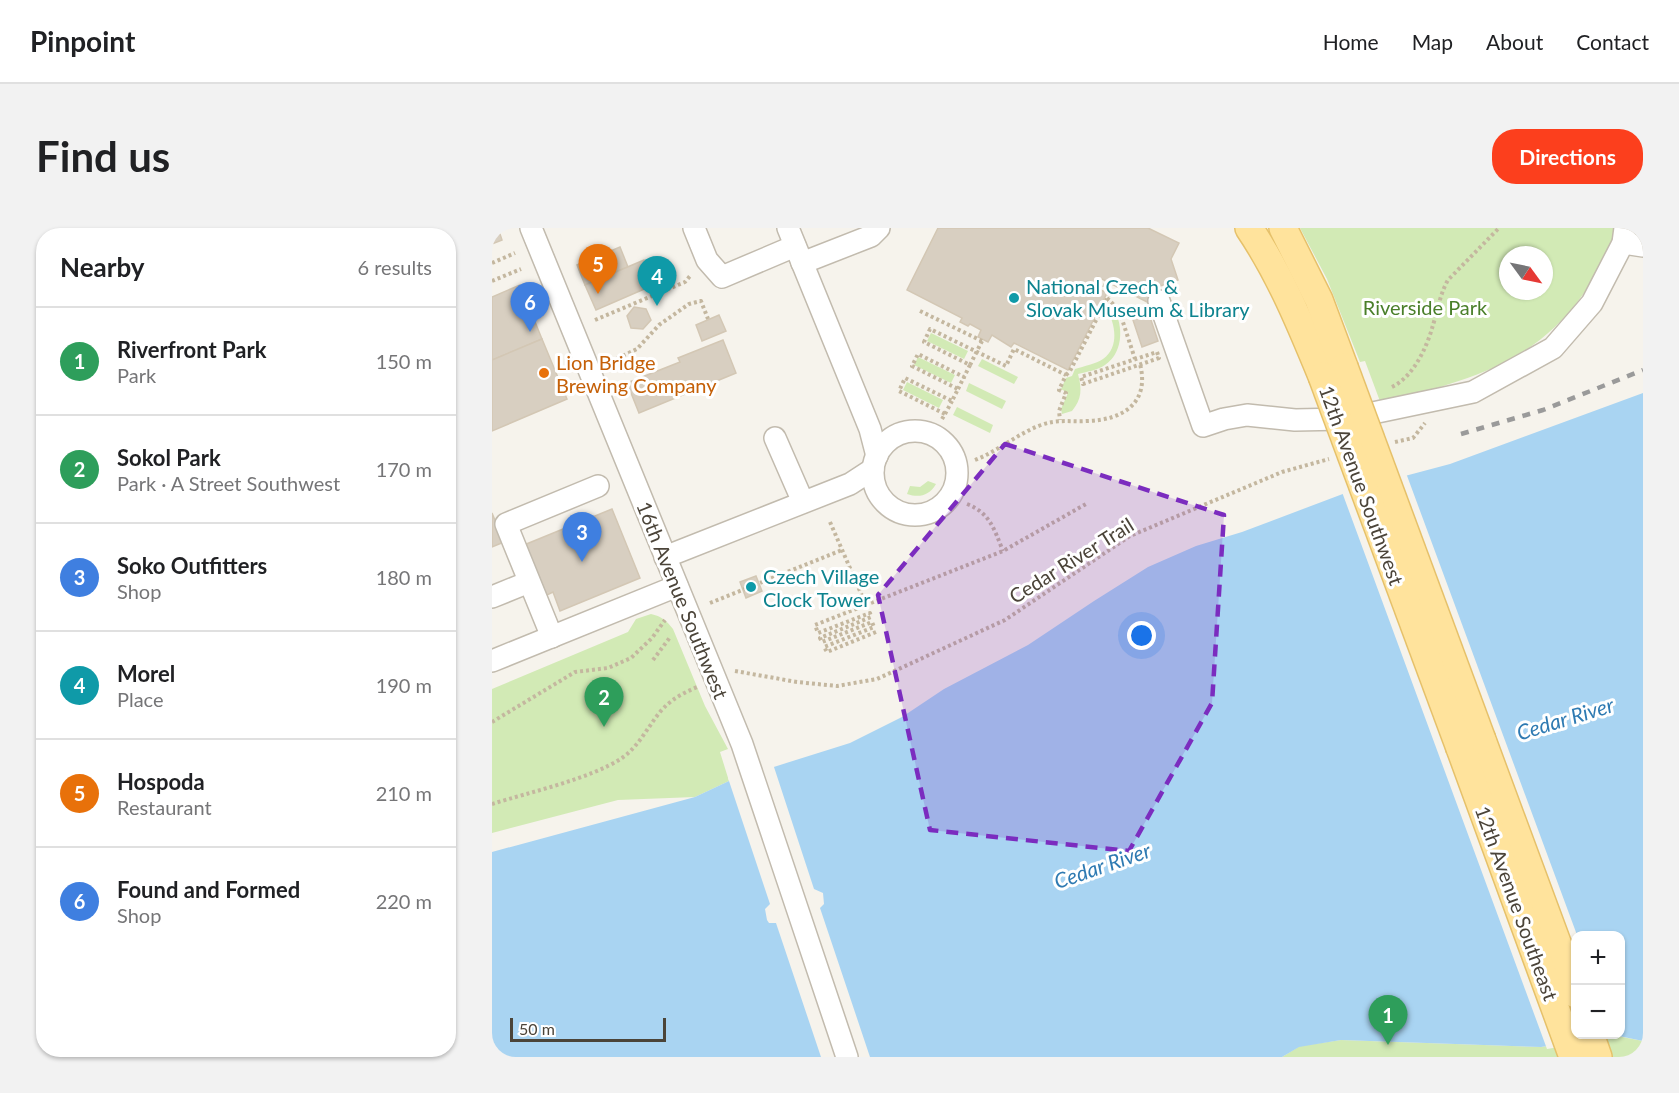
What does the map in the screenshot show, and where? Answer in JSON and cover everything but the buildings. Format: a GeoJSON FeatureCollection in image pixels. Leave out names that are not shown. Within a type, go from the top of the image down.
{"type":"FeatureCollection","features":[{"type":"Feature","properties":{"kind":"main road","name":"12th Avenue Southwest"},"geometry":{"type":"LineString","coordinates":[[1249,228],[1262,246],[1287,295],[1333,372]]}},
{"type":"Feature","properties":{"kind":"main road","name":"12th Avenue Southwest"},"geometry":{"type":"LineString","coordinates":[[1282,228],[1319,300],[1333,372],[1471,744]]}},
{"type":"Feature","properties":{"kind":"main road","name":"12th Avenue Southeast"},"geometry":{"type":"LineString","coordinates":[[1471,744],[1571,985]]}},
{"type":"Feature","properties":{"kind":"main road","name":"12th Avenue Southeast"},"geometry":{"type":"LineString","coordinates":[[1471,744],[1573,1057]]}},
{"type":"Feature","properties":{"kind":"main road"},"geometry":{"type":"LineString","coordinates":[[1591,1039],[1598,1057]]}},
{"type":"Feature","properties":{"kind":"street","name":"16th Avenue Southwest"},"geometry":{"type":"LineString","coordinates":[[531,228],[742,744],[847,1057]]}},
{"type":"Feature","properties":{"kind":"street"},"geometry":{"type":"LineString","coordinates":[[694,228],[707,260],[722,277],[795,246],[894,228]]}},
{"type":"Feature","properties":{"kind":"street"},"geometry":{"type":"LineString","coordinates":[[1160,301],[1203,426],[1247,415],[1295,420],[1344,419],[1473,392],[1553,348],[1592,303],[1631,239]]}},
{"type":"Feature","properties":{"kind":"street"},"geometry":{"type":"LineString","coordinates":[[665,557],[850,484],[875,462],[870,429],[795,246]]}},
{"type":"Feature","properties":{"kind":"street"},"geometry":{"type":"LineString","coordinates":[[775,438],[804,502]]}},
{"type":"Feature","properties":{"kind":"street"},"geometry":{"type":"LineString","coordinates":[[552,637],[506,524],[598,486]]}},
{"type":"Feature","properties":{"kind":"street"},"geometry":{"type":"LineString","coordinates":[[492,597],[529,582]]}},
{"type":"Feature","properties":{"kind":"street"},"geometry":{"type":"LineString","coordinates":[[492,661],[677,586]]}},
{"type":"Feature","properties":{"kind":"path"},"geometry":{"type":"LineString","coordinates":[[1390,387],[1413,369],[1433,327],[1443,289],[1448,280],[1499,228]]}},
{"type":"Feature","properties":{"kind":"path"},"geometry":{"type":"LineString","coordinates":[[492,263],[514,253]]}},
{"type":"Feature","properties":{"kind":"path"},"geometry":{"type":"LineString","coordinates":[[492,281],[521,269]]}},
{"type":"Feature","properties":{"kind":"path"},"geometry":{"type":"LineString","coordinates":[[595,320],[685,282],[690,276]]}},
{"type":"Feature","properties":{"kind":"path"},"geometry":{"type":"LineString","coordinates":[[1060,420],[1059,411],[1066,393],[1059,390],[1110,290],[1095,281]]}},
{"type":"Feature","properties":{"kind":"path"},"geometry":{"type":"LineString","coordinates":[[1107,298],[1119,310],[1135,359]]}},
{"type":"Feature","properties":{"kind":"path"},"geometry":{"type":"LineString","coordinates":[[612,361],[637,349],[660,325],[689,304],[701,301],[708,319]]}},
{"type":"Feature","properties":{"kind":"path"},"geometry":{"type":"LineString","coordinates":[[920,311],[982,341],[942,419]]}},
{"type":"Feature","properties":{"kind":"path"},"geometry":{"type":"LineString","coordinates":[[970,365],[924,342],[930,329],[1006,366],[1014,350],[1066,375]]}},
{"type":"Feature","properties":{"kind":"path"},"geometry":{"type":"LineString","coordinates":[[958,389],[912,366],[918,354],[964,377]]}},
{"type":"Feature","properties":{"kind":"path"},"geometry":{"type":"LineString","coordinates":[[1149,354],[1081,377],[1083,384],[1152,361]]}},
{"type":"Feature","properties":{"kind":"path"},"geometry":{"type":"LineString","coordinates":[[975,460],[988,455],[1029,430],[1060,420],[1109,418],[1128,410],[1135,403],[1143,386],[1140,364]]}},
{"type":"Feature","properties":{"kind":"path"},"geometry":{"type":"LineString","coordinates":[[945,414],[899,391],[905,378],[952,401]]}},
{"type":"Feature","properties":{"kind":"path"},"geometry":{"type":"LineString","coordinates":[[1391,443],[1413,438],[1428,419],[1438,399]]}},
{"type":"Feature","properties":{"kind":"path","name":"Cedar River Trail"},"geometry":{"type":"LineString","coordinates":[[735,671],[796,682],[837,686],[877,679],[1005,620],[1130,536],[1282,472],[1336,458]]}},
{"type":"Feature","properties":{"kind":"path"},"geometry":{"type":"LineString","coordinates":[[967,504],[979,509],[985,515],[1004,550]]}},
{"type":"Feature","properties":{"kind":"path"},"geometry":{"type":"LineString","coordinates":[[876,632],[827,652],[824,647],[874,627],[872,622],[822,642],[820,638],[871,617],[870,613],[818,633],[815,625],[1004,550],[1086,504]]}},
{"type":"Feature","properties":{"kind":"path"},"geometry":{"type":"LineString","coordinates":[[830,522],[866,605]]}},
{"type":"Feature","properties":{"kind":"path"},"geometry":{"type":"LineString","coordinates":[[710,603],[842,550]]}},
{"type":"Feature","properties":{"kind":"path"},"geometry":{"type":"LineString","coordinates":[[492,722],[575,672],[608,668],[631,658],[652,638],[665,620]]}},
{"type":"Feature","properties":{"kind":"path"},"geometry":{"type":"LineString","coordinates":[[653,660],[671,636]]}},
{"type":"Feature","properties":{"kind":"path"},"geometry":{"type":"LineString","coordinates":[[492,804],[585,775],[621,758],[639,741],[669,703],[678,695],[694,688]]}},
{"type":"Feature","properties":{"kind":"highlighted area"},"geometry":{"type":"Polygon","coordinates":[[[1005,444],[1224,515],[1212,703],[1129,851],[930,830],[878,595],[1005,444]]]}},
{"type":"Feature","properties":{"kind":"green space","name":"Riverside Park"},"geometry":{"type":"Polygon","coordinates":[[[1300,228],[1616,228],[1607,254],[1584,293],[1563,319],[1541,339],[1518,355],[1467,378],[1381,404],[1365,361],[1360,362],[1327,279],[1300,228]]]}},
{"type":"Feature","properties":{"kind":"green space"},"geometry":{"type":"Polygon","coordinates":[[[1110,304],[1120,327],[1116,352],[1112,359],[1102,367],[1078,374],[1080,389],[1078,402],[1072,411],[1062,414],[1061,409],[1068,393],[1061,389],[1066,378],[1072,376],[1075,369],[1103,359],[1112,348],[1114,328],[1107,309],[1110,304]]]}},
{"type":"Feature","properties":{"kind":"green space"},"geometry":{"type":"Polygon","coordinates":[[[931,333],[968,351],[964,359],[927,341],[931,333]]]}},
{"type":"Feature","properties":{"kind":"green space"},"geometry":{"type":"Polygon","coordinates":[[[918,357],[955,375],[951,383],[914,365],[918,357]]]}},
{"type":"Feature","properties":{"kind":"green space"},"geometry":{"type":"Polygon","coordinates":[[[982,359],[1018,377],[1014,384],[978,366],[982,359]]]}},
{"type":"Feature","properties":{"kind":"green space"},"geometry":{"type":"Polygon","coordinates":[[[907,382],[943,400],[939,408],[903,390],[907,382]]]}},
{"type":"Feature","properties":{"kind":"green space"},"geometry":{"type":"Polygon","coordinates":[[[969,383],[1006,401],[1002,409],[966,391],[969,383]]]}},
{"type":"Feature","properties":{"kind":"green space"},"geometry":{"type":"Polygon","coordinates":[[[957,407],[993,425],[990,433],[953,415],[957,407]]]}},
{"type":"Feature","properties":{"kind":"green space"},"geometry":{"type":"Polygon","coordinates":[[[928,481],[936,484],[927,493],[920,496],[907,494],[910,486],[920,487],[928,481]]]}},
{"type":"Feature","properties":{"kind":"green space"},"geometry":{"type":"Polygon","coordinates":[[[651,614],[664,619],[673,629],[705,706],[728,749],[720,752],[729,781],[695,797],[618,800],[492,833],[492,689],[628,632],[636,619],[651,614]]]}},
{"type":"Feature","properties":{"kind":"green space"},"geometry":{"type":"Polygon","coordinates":[[[1625,1038],[1643,1041],[1643,1057],[1282,1057],[1300,1046],[1341,1040],[1541,1047],[1588,1039],[1625,1038]]]}},
{"type":"Feature","properties":{"kind":"water","name":"Cedar River"},"geometry":{"type":"Polygon","coordinates":[[[1643,393],[1643,1041],[1625,1037],[1625,931],[1571,931],[1571,1039],[1588,1039],[1541,1047],[1341,1040],[1299,1047],[1282,1057],[492,1057],[492,852],[695,797],[729,781],[850,743],[902,717],[944,689],[1028,645],[1148,567],[1196,546],[1242,532],[1356,489],[1450,464],[1643,393]]]}},
{"type":"Feature","properties":{"kind":"pier"},"geometry":{"type":"Polygon","coordinates":[[[1406,473],[1576,931],[1571,931],[1571,1039],[1608,1039],[1547,1049],[1342,492],[1406,473]]]}},
{"type":"Feature","properties":{"kind":"pier"},"geometry":{"type":"Polygon","coordinates":[[[773,764],[814,889],[823,893],[824,904],[820,908],[870,1057],[821,1057],[776,923],[769,923],[767,920],[765,909],[770,904],[728,778],[773,764]]]}},
{"type":"Feature","properties":{"kind":"railway"},"geometry":{"type":"LineString","coordinates":[[1461,434],[1543,410],[1643,370]]}},
{"type":"Feature","properties":{"kind":"place","name":"Hospoda"},"geometry":{"type":"Point","coordinates":[598,294]}},
{"type":"Feature","properties":{"kind":"place","name":"National Czech & Slovak Museum & Library"},"geometry":{"type":"Point","coordinates":[1014,298]}},
{"type":"Feature","properties":{"kind":"place","name":"Morel"},"geometry":{"type":"Point","coordinates":[657,306]}},
{"type":"Feature","properties":{"kind":"place","name":"Found and Formed"},"geometry":{"type":"Point","coordinates":[530,332]}},
{"type":"Feature","properties":{"kind":"place","name":"Lion Bridge Brewing Company"},"geometry":{"type":"Point","coordinates":[544,373]}},
{"type":"Feature","properties":{"kind":"place","name":"Soko Outfitters"},"geometry":{"type":"Point","coordinates":[582,562]}},
{"type":"Feature","properties":{"kind":"place","name":"Czech Village Clock Tower"},"geometry":{"type":"Point","coordinates":[751,587]}},
{"type":"Feature","properties":{"kind":"place","name":"Sokol Park"},"geometry":{"type":"Point","coordinates":[604,727]}},
{"type":"Feature","properties":{"kind":"place","name":"Riverfront Park"},"geometry":{"type":"Point","coordinates":[1388,1045]}}]}
